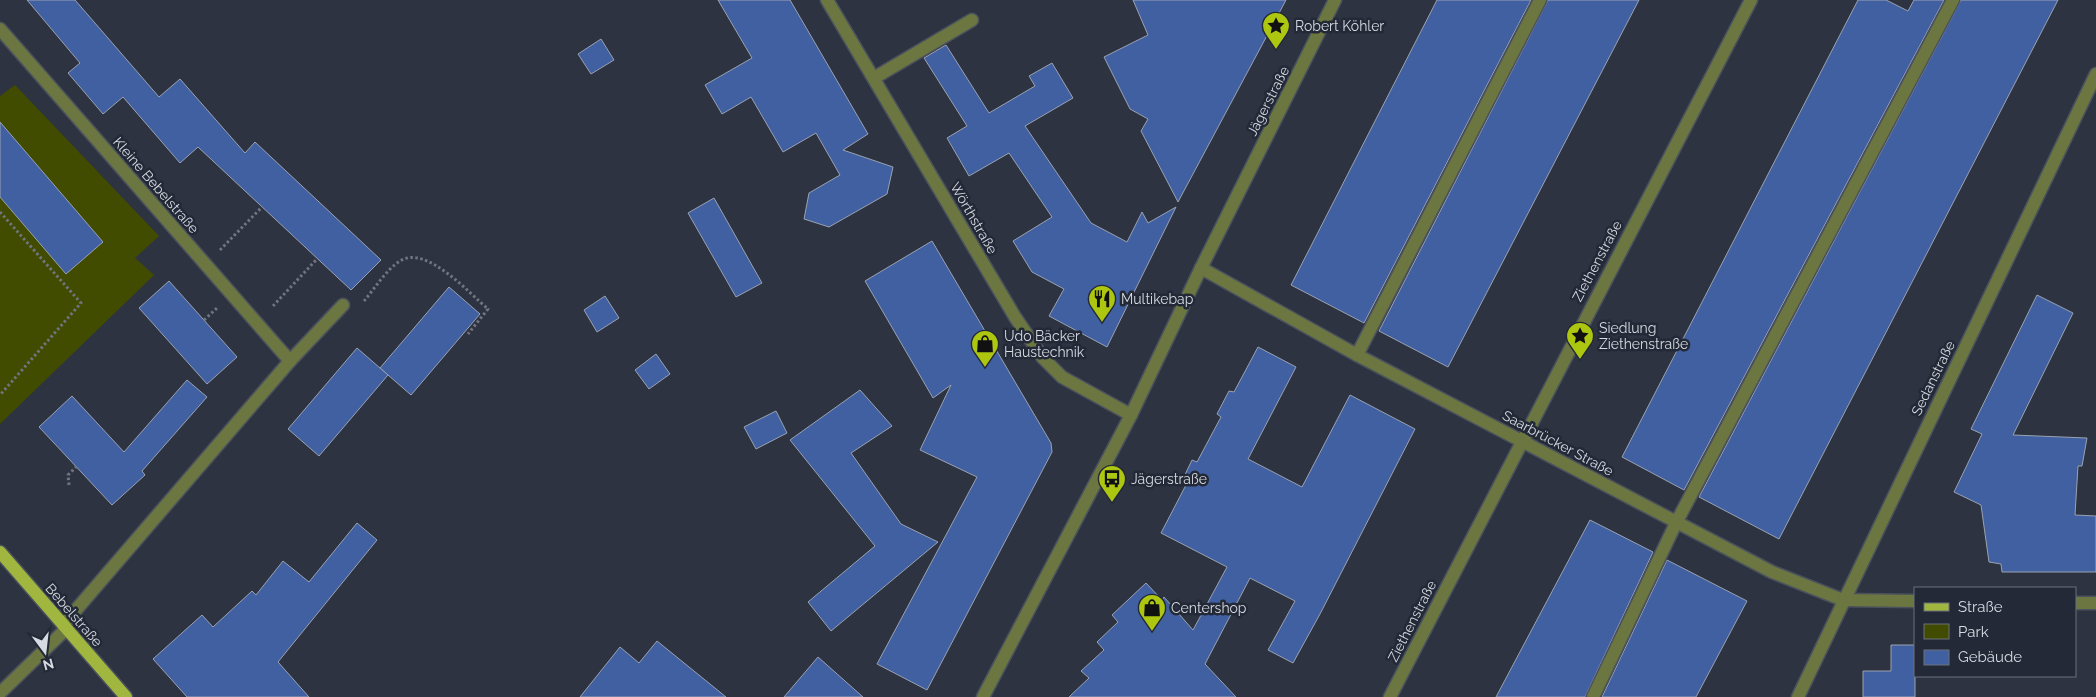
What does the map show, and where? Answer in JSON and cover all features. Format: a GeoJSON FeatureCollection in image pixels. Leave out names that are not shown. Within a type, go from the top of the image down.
{"type":"FeatureCollection","features":[{"type":"Feature","properties":{"kind":"main road","name":"Bebelstraße"},"geometry":{"type":"LineString","coordinates":[[0,552],[126,697]]}},
{"type":"Feature","properties":{"kind":"street","name":"Wörthstraße"},"geometry":{"type":"LineString","coordinates":[[828,0],[1014,317],[1042,358],[1062,377],[1131,416]]}},
{"type":"Feature","properties":{"kind":"street","name":"Jägerstraße"},"geometry":{"type":"LineString","coordinates":[[983,697],[1131,416],[1201,268],[1335,0]]}},
{"type":"Feature","properties":{"kind":"street"},"geometry":{"type":"LineString","coordinates":[[1357,355],[1540,0]]}},
{"type":"Feature","properties":{"kind":"street","name":"Ziethenstraße"},"geometry":{"type":"LineString","coordinates":[[1390,697],[1521,439],[1751,0]]}},
{"type":"Feature","properties":{"kind":"street"},"geometry":{"type":"LineString","coordinates":[[1593,697],[1676,523],[1952,0]]}},
{"type":"Feature","properties":{"kind":"street"},"geometry":{"type":"LineString","coordinates":[[874,78],[972,20]]}},
{"type":"Feature","properties":{"kind":"street","name":"Kleine Bebelstraße"},"geometry":{"type":"LineString","coordinates":[[0,29],[290,361]]}},
{"type":"Feature","properties":{"kind":"street","name":"Sedanstraße"},"geometry":{"type":"LineString","coordinates":[[1798,697],[2096,74]]}},
{"type":"Feature","properties":{"kind":"street","name":"Saarbrücker Straße"},"geometry":{"type":"LineString","coordinates":[[1201,268],[1357,355],[1521,439],[1676,523],[1772,572],[1843,600],[1914,601]]}},
{"type":"Feature","properties":{"kind":"street"},"geometry":{"type":"LineString","coordinates":[[0,694],[65,627],[290,361],[342,305]]}},
{"type":"Feature","properties":{"kind":"street"},"geometry":{"type":"LineString","coordinates":[[2076,603],[2096,603]]}},
{"type":"Feature","properties":{"kind":"path"},"geometry":{"type":"LineString","coordinates":[[204,263],[224,247],[262,207]]}},
{"type":"Feature","properties":{"kind":"path"},"geometry":{"type":"LineString","coordinates":[[0,212],[81,303],[0,394]]}},
{"type":"Feature","properties":{"kind":"path"},"geometry":{"type":"LineString","coordinates":[[342,305],[360,304],[400,260],[418,256],[434,263],[488,310],[468,334]]}},
{"type":"Feature","properties":{"kind":"path"},"geometry":{"type":"LineString","coordinates":[[257,323],[318,259]]}},
{"type":"Feature","properties":{"kind":"path"},"geometry":{"type":"LineString","coordinates":[[69,485],[68,475],[76,467]]}},
{"type":"Feature","properties":{"kind":"green space"},"geometry":{"type":"Polygon","coordinates":[[[15,85],[159,236],[135,258],[154,275],[0,424],[0,96],[15,85]]]}},
{"type":"Feature","properties":{"kind":"building"},"geometry":{"type":"Polygon","coordinates":[[[27,0],[75,0],[159,97],[180,79],[245,153],[255,142],[381,260],[351,290],[198,147],[180,163],[123,97],[103,114],[68,73],[80,63],[27,0]]]}},
{"type":"Feature","properties":{"kind":"building"},"geometry":{"type":"Polygon","coordinates":[[[718,0],[790,0],[868,134],[843,150],[893,167],[887,194],[829,227],[804,219],[809,193],[840,175],[816,133],[783,152],[751,97],[722,114],[705,85],[752,58],[718,0]]]}},
{"type":"Feature","properties":{"kind":"building"},"geometry":{"type":"Polygon","coordinates":[[[1133,0],[1286,0],[1178,202],[1141,131],[1148,119],[1130,109],[1104,57],[1148,35],[1133,0]]]}},
{"type":"Feature","properties":{"kind":"building"},"geometry":{"type":"Polygon","coordinates":[[[1437,0],[1531,0],[1364,323],[1291,285],[1437,0]]]}},
{"type":"Feature","properties":{"kind":"building"},"geometry":{"type":"Polygon","coordinates":[[[1548,0],[1639,0],[1448,367],[1379,331],[1548,0]]]}},
{"type":"Feature","properties":{"kind":"building"},"geometry":{"type":"Polygon","coordinates":[[[1858,0],[1886,0],[1908,11],[1914,0],[1944,0],[1684,490],[1622,457],[1858,0]]]}},
{"type":"Feature","properties":{"kind":"building"},"geometry":{"type":"Polygon","coordinates":[[[1961,0],[2058,0],[1779,539],[1699,497],[1961,0]]]}},
{"type":"Feature","properties":{"kind":"building"},"geometry":{"type":"Polygon","coordinates":[[[601,39],[614,60],[591,74],[578,54],[601,39]]]}},
{"type":"Feature","properties":{"kind":"building"},"geometry":{"type":"Polygon","coordinates":[[[946,45],[989,113],[1035,86],[1029,76],[1052,63],[1073,98],[1025,126],[1091,223],[1127,242],[1142,212],[1148,223],[1176,207],[1107,347],[1049,316],[1064,289],[1032,272],[1013,241],[1052,217],[1009,153],[969,176],[947,138],[967,126],[924,58],[946,45]]]}},
{"type":"Feature","properties":{"kind":"building"},"geometry":{"type":"Polygon","coordinates":[[[0,122],[103,242],[66,274],[0,197],[0,122]]]}},
{"type":"Feature","properties":{"kind":"building"},"geometry":{"type":"Polygon","coordinates":[[[714,198],[762,283],[736,297],[688,213],[714,198]]]}},
{"type":"Feature","properties":{"kind":"building"},"geometry":{"type":"Polygon","coordinates":[[[932,241],[1051,443],[1052,452],[927,690],[877,664],[977,477],[920,450],[951,385],[933,398],[865,281],[932,241]]]}},
{"type":"Feature","properties":{"kind":"building"},"geometry":{"type":"Polygon","coordinates":[[[169,281],[237,357],[207,384],[139,308],[169,281]]]}},
{"type":"Feature","properties":{"kind":"building"},"geometry":{"type":"Polygon","coordinates":[[[449,287],[480,314],[411,395],[380,368],[449,287]]]}},
{"type":"Feature","properties":{"kind":"building"},"geometry":{"type":"Polygon","coordinates":[[[2037,295],[2073,313],[2013,435],[2087,438],[2082,466],[2078,466],[2075,515],[2096,516],[2096,572],[2002,572],[2001,564],[1989,562],[1981,505],[1954,492],[1982,434],[1971,429],[2037,295]]]}},
{"type":"Feature","properties":{"kind":"building"},"geometry":{"type":"Polygon","coordinates":[[[605,296],[619,318],[597,332],[584,310],[605,296]]]}},
{"type":"Feature","properties":{"kind":"building"},"geometry":{"type":"Polygon","coordinates":[[[1258,347],[1296,367],[1248,459],[1302,487],[1350,395],[1415,429],[1320,614],[1293,663],[1268,650],[1295,601],[1250,578],[1205,664],[1236,697],[1069,697],[1089,678],[1081,671],[1104,650],[1097,642],[1118,622],[1112,615],[1146,583],[1162,600],[1164,597],[1193,630],[1227,567],[1161,533],[1186,485],[1181,483],[1192,460],[1197,462],[1221,417],[1217,414],[1229,391],[1234,392],[1258,347]]]}},
{"type":"Feature","properties":{"kind":"building"},"geometry":{"type":"Polygon","coordinates":[[[357,348],[388,375],[319,456],[288,429],[357,348]]]}},
{"type":"Feature","properties":{"kind":"building"},"geometry":{"type":"Polygon","coordinates":[[[656,354],[670,374],[649,389],[635,370],[656,354]]]}},
{"type":"Feature","properties":{"kind":"building"},"geometry":{"type":"Polygon","coordinates":[[[187,380],[207,397],[142,471],[145,475],[112,505],[39,427],[72,396],[124,452],[187,380]]]}},
{"type":"Feature","properties":{"kind":"building"},"geometry":{"type":"Polygon","coordinates":[[[860,390],[892,426],[851,453],[901,524],[938,542],[831,631],[808,602],[875,546],[790,440],[860,390]]]}},
{"type":"Feature","properties":{"kind":"building"},"geometry":{"type":"Polygon","coordinates":[[[776,411],[787,433],[756,449],[744,427],[776,411]]]}},
{"type":"Feature","properties":{"kind":"building"},"geometry":{"type":"Polygon","coordinates":[[[1590,520],[1653,552],[1585,697],[1496,697],[1590,520]]]}},
{"type":"Feature","properties":{"kind":"building"},"geometry":{"type":"Polygon","coordinates":[[[357,523],[377,540],[278,662],[309,697],[187,697],[153,659],[202,615],[213,627],[252,591],[256,595],[283,561],[309,582],[357,523]]]}},
{"type":"Feature","properties":{"kind":"building"},"geometry":{"type":"Polygon","coordinates":[[[1667,560],[1747,601],[1696,697],[1602,697],[1667,560]]]}},
{"type":"Feature","properties":{"kind":"building"},"geometry":{"type":"Polygon","coordinates":[[[657,641],[726,697],[580,697],[620,647],[639,663],[657,641]]]}},
{"type":"Feature","properties":{"kind":"building"},"geometry":{"type":"Polygon","coordinates":[[[1891,645],[1914,645],[1915,697],[1863,697],[1863,671],[1891,671],[1891,645]]]}},
{"type":"Feature","properties":{"kind":"building"},"geometry":{"type":"Polygon","coordinates":[[[818,657],[863,697],[784,697],[818,657]]]}},
{"type":"Feature","properties":{"kind":"place","name":"Robert Köhler"},"geometry":{"type":"Point","coordinates":[1276,50]}},
{"type":"Feature","properties":{"kind":"place","name":"Multikebap"},"geometry":{"type":"Point","coordinates":[1102,323]}},
{"type":"Feature","properties":{"kind":"place","name":"Siedlung Ziethenstraße"},"geometry":{"type":"Point","coordinates":[1580,360]}},
{"type":"Feature","properties":{"kind":"place","name":"Udo Bäcker Haustechnik"},"geometry":{"type":"Point","coordinates":[985,368]}},
{"type":"Feature","properties":{"kind":"place","name":"Jägerstraße"},"geometry":{"type":"Point","coordinates":[1112,503]}},
{"type":"Feature","properties":{"kind":"place","name":"Centershop"},"geometry":{"type":"Point","coordinates":[1152,632]}}]}
